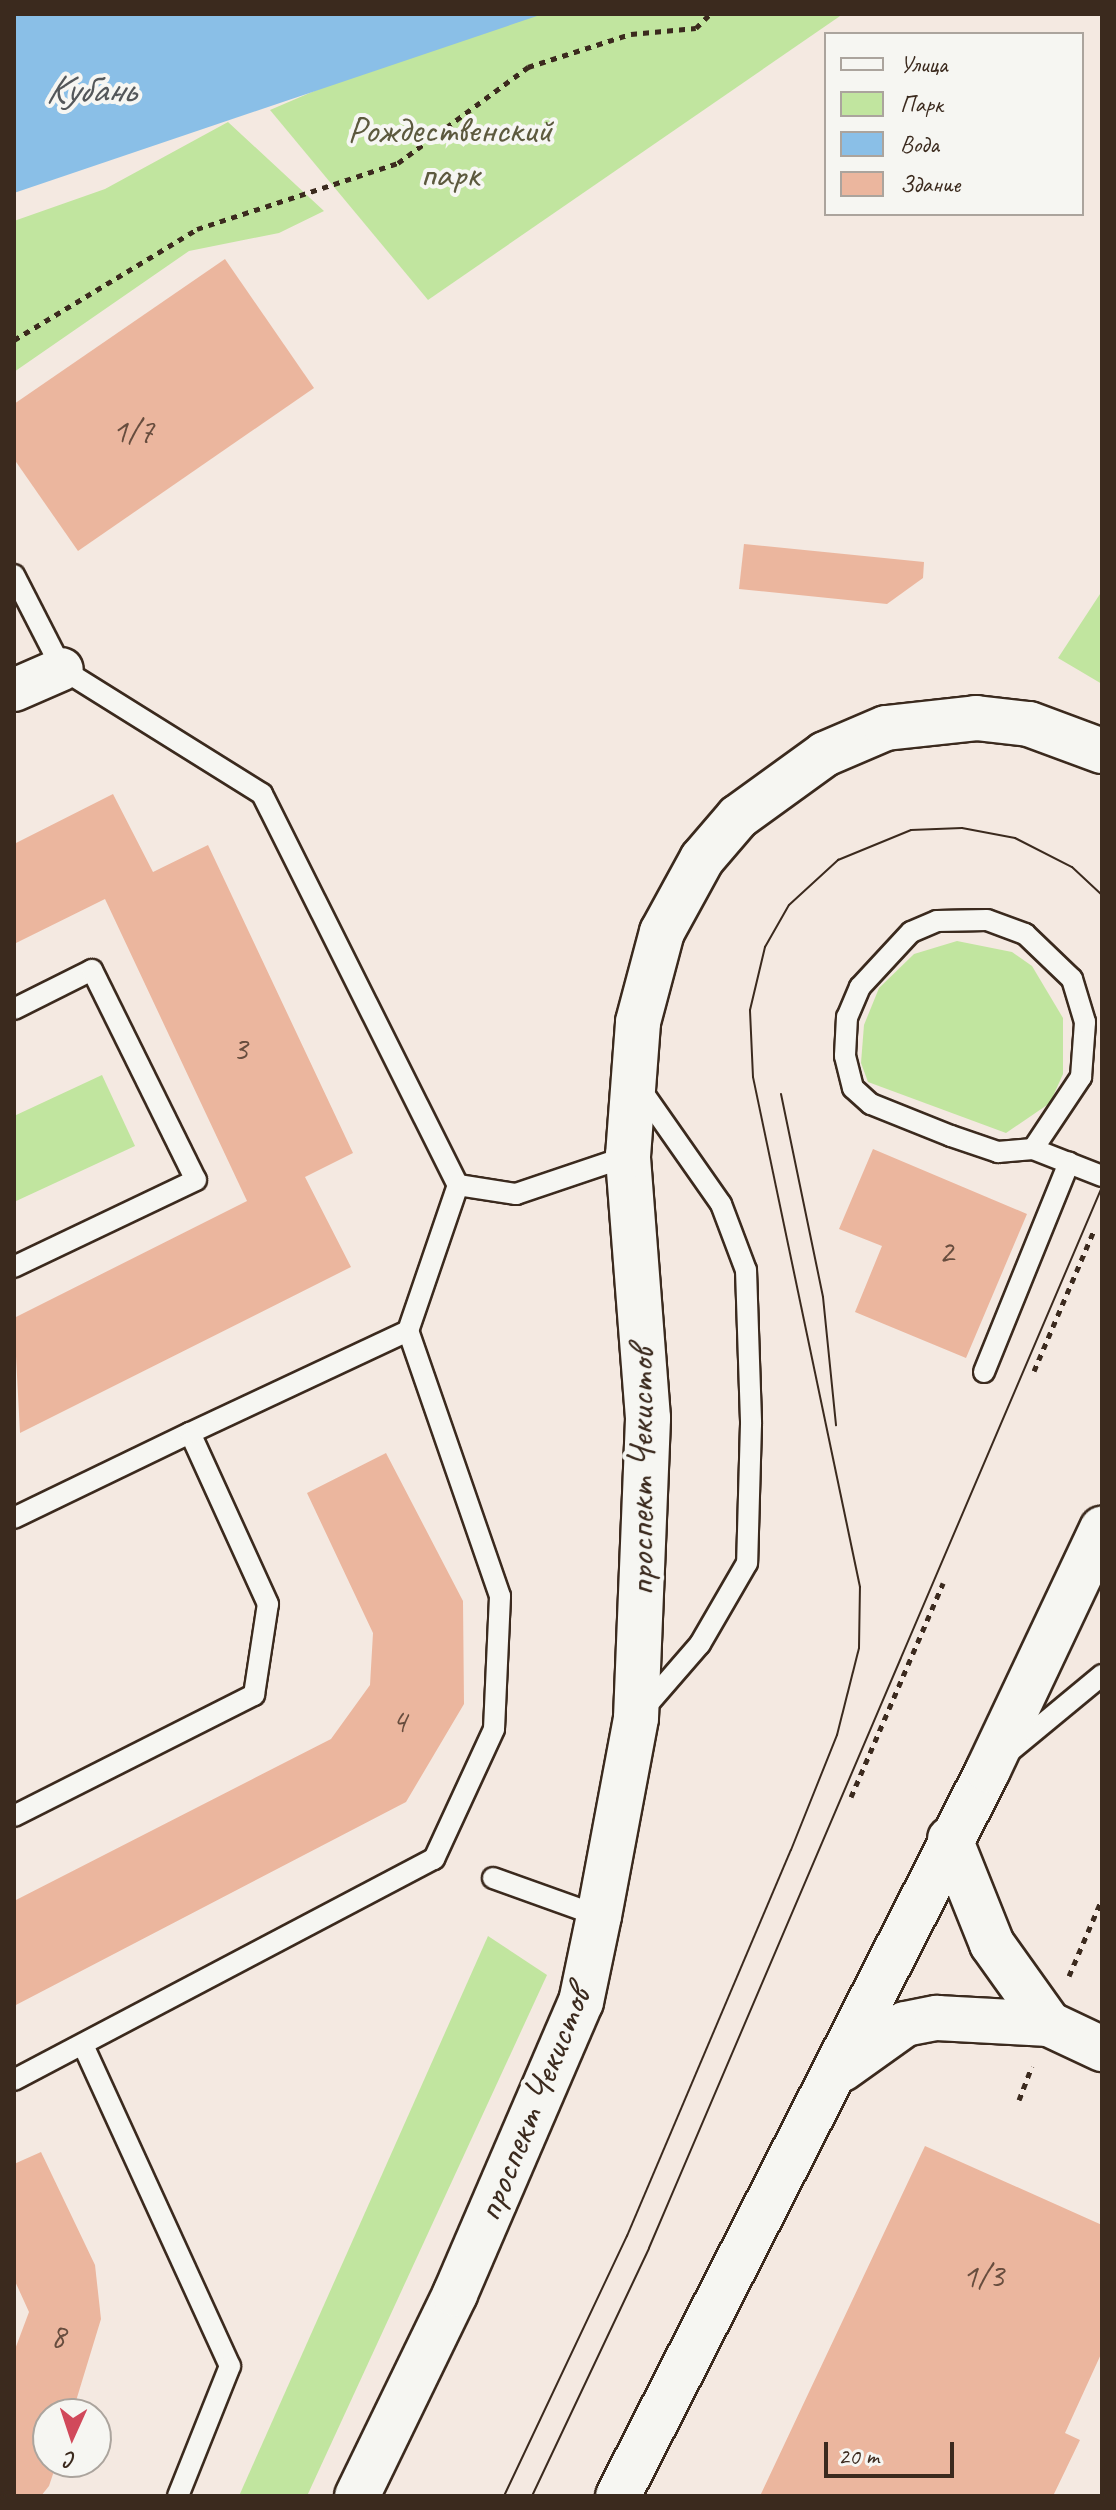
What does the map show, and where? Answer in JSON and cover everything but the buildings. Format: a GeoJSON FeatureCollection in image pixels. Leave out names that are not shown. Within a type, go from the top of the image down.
{"type":"FeatureCollection","features":[{"type":"Feature","properties":{"kind":"main road","name":"проспект Чекистов"},"geometry":{"type":"LineString","coordinates":[[357,2496],[455,2294],[581,2002],[599,1916],[636,1718],[648,1418],[628,1156],[633,1077],[649,976],[677,898],[738,817],[774,786],[886,728],[961,720],[1029,724],[1102,751]]}},
{"type":"Feature","properties":{"kind":"main road"},"geometry":{"type":"LineString","coordinates":[[618,2496],[834,2076],[950,1839],[988,1770],[1102,1529]]}},
{"type":"Feature","properties":{"kind":"main road"},"geometry":{"type":"LineString","coordinates":[[950,1839],[992,1944],[1049,2024]]}},
{"type":"Feature","properties":{"kind":"main road"},"geometry":{"type":"LineString","coordinates":[[834,2076],[905,2024],[937,2018],[1049,2024],[1102,2049]]}},
{"type":"Feature","properties":{"kind":"street"},"geometry":{"type":"LineString","coordinates":[[14,690],[62,669]]}},
{"type":"Feature","properties":{"kind":"lane"},"geometry":{"type":"LineString","coordinates":[[14,575],[62,669],[262,794],[458,1185],[408,1331],[500,1596],[494,1729],[434,1859],[14,2080]]}},
{"type":"Feature","properties":{"kind":"lane"},"geometry":{"type":"LineString","coordinates":[[1033,1149],[1081,1077],[1085,1022],[1072,979],[1025,934],[987,920],[937,921],[911,932],[860,987],[847,1017],[845,1056],[853,1088],[871,1104],[951,1136],[998,1152],[1033,1149],[1102,1176]]}},
{"type":"Feature","properties":{"kind":"lane"},"geometry":{"type":"LineString","coordinates":[[14,1009],[92,970],[196,1180],[14,1267]]}},
{"type":"Feature","properties":{"kind":"lane"},"geometry":{"type":"LineString","coordinates":[[633,1077],[721,1204],[746,1270],[751,1424],[747,1563],[700,1644],[636,1718]]}},
{"type":"Feature","properties":{"kind":"lane"},"geometry":{"type":"LineString","coordinates":[[458,1185],[516,1194],[628,1156]]}},
{"type":"Feature","properties":{"kind":"lane"},"geometry":{"type":"LineString","coordinates":[[984,1372],[1069,1163]]}},
{"type":"Feature","properties":{"kind":"lane"},"geometry":{"type":"LineString","coordinates":[[14,1518],[408,1331]]}},
{"type":"Feature","properties":{"kind":"lane"},"geometry":{"type":"LineString","coordinates":[[14,1816],[254,1695],[268,1604],[190,1433]]}},
{"type":"Feature","properties":{"kind":"lane"},"geometry":{"type":"LineString","coordinates":[[988,1770],[1102,1675]]}},
{"type":"Feature","properties":{"kind":"lane"},"geometry":{"type":"LineString","coordinates":[[493,1878],[599,1916]]}},
{"type":"Feature","properties":{"kind":"lane"},"geometry":{"type":"LineString","coordinates":[[83,2045],[230,2366],[178,2496]]}},
{"type":"Feature","properties":{"kind":"path"},"geometry":{"type":"LineString","coordinates":[[14,340],[197,229],[398,163],[528,67],[631,34],[696,28],[710,14]]}},
{"type":"Feature","properties":{"kind":"path"},"geometry":{"type":"LineString","coordinates":[[1034,1371],[1094,1230]]}},
{"type":"Feature","properties":{"kind":"path"},"geometry":{"type":"LineString","coordinates":[[851,1797],[943,1583]]}},
{"type":"Feature","properties":{"kind":"path"},"geometry":{"type":"LineString","coordinates":[[1049,2024],[1102,1899]]}},
{"type":"Feature","properties":{"kind":"green space","name":"Рождественский парк"},"geometry":{"type":"Polygon","coordinates":[[[494,14],[843,14],[428,300],[270,110],[494,14]]]}},
{"type":"Feature","properties":{"kind":"green space"},"geometry":{"type":"Polygon","coordinates":[[[228,122],[324,211],[279,233],[189,251],[14,372],[14,221],[105,189],[228,122]]]}},
{"type":"Feature","properties":{"kind":"green space"},"geometry":{"type":"Polygon","coordinates":[[[1102,591],[1102,684],[1058,658],[1102,591]]]}},
{"type":"Feature","properties":{"kind":"green space"},"geometry":{"type":"Polygon","coordinates":[[[957,941],[1012,952],[1032,966],[1063,1018],[1063,1074],[1050,1103],[1006,1133],[868,1082],[861,1063],[864,1025],[879,988],[914,954],[957,941]]]}},
{"type":"Feature","properties":{"kind":"green space"},"geometry":{"type":"Polygon","coordinates":[[[102,1075],[135,1146],[14,1202],[14,1116],[102,1075]]]}},
{"type":"Feature","properties":{"kind":"green space"},"geometry":{"type":"Polygon","coordinates":[[[488,1936],[547,1975],[307,2496],[239,2496],[488,1936]]]}},
{"type":"Feature","properties":{"kind":"water","name":"Кубань"},"geometry":{"type":"Polygon","coordinates":[[[14,14],[543,14],[14,193],[14,14]]]}},
{"type":"Feature","properties":{"kind":"tram line"},"geometry":{"type":"LineString","coordinates":[[504,2496],[627,2236],[791,1850],[837,1735],[859,1648],[860,1587],[753,1077],[750,1010],[765,947],[789,905],[838,860],[911,830],[962,828],[1015,838],[1072,867],[1102,895]]}},
{"type":"Feature","properties":{"kind":"tram line"},"geometry":{"type":"LineString","coordinates":[[781,1094],[823,1297],[836,1425]]}},
{"type":"Feature","properties":{"kind":"tram line"},"geometry":{"type":"LineString","coordinates":[[532,2496],[649,2248],[1102,1187]]}}]}
